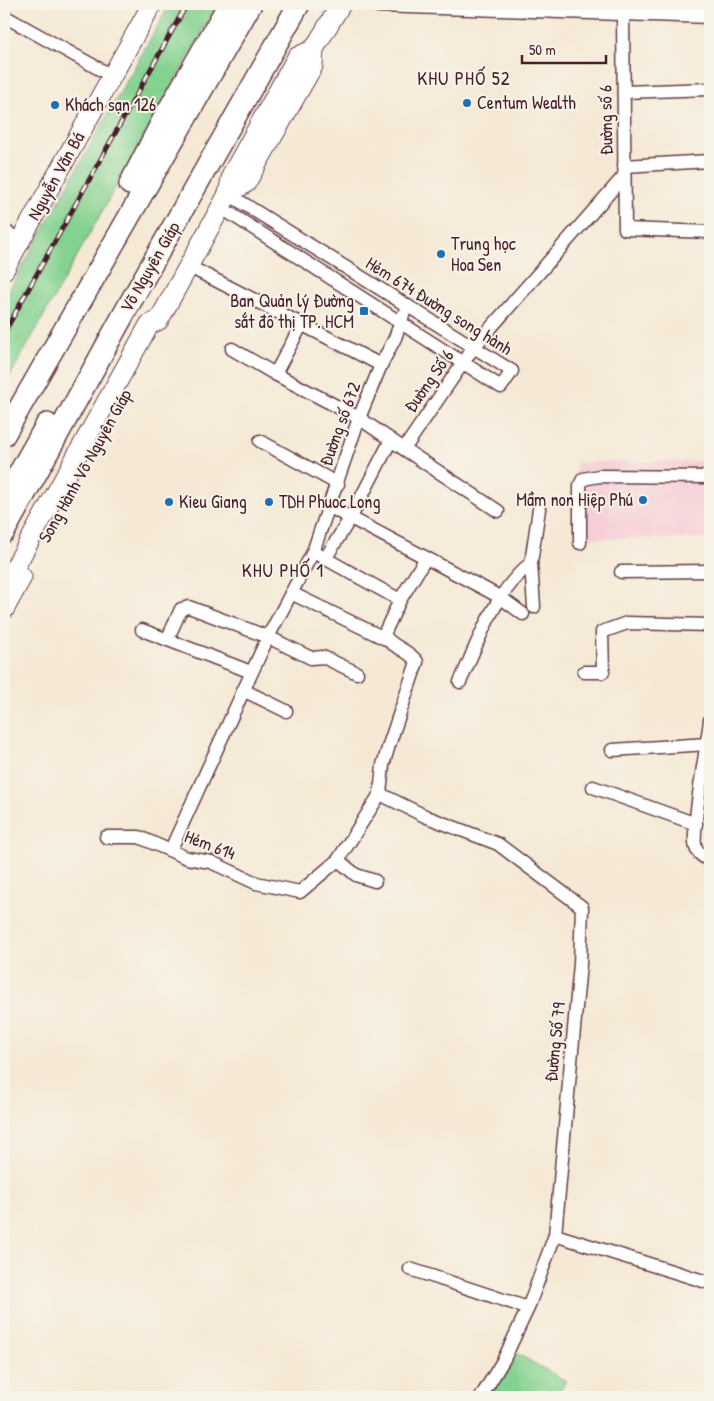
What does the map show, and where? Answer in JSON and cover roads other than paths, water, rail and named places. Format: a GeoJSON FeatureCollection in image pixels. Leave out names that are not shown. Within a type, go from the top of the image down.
{"type":"FeatureCollection","features":[{"type":"Feature","properties":{"kind":"highway"},"geometry":{"type":"LineString","coordinates":[[4,412],[108,227],[164,118],[229,4]]}},
{"type":"Feature","properties":{"kind":"highway"},"geometry":{"type":"LineString","coordinates":[[4,435],[164,151],[251,4]]}},
{"type":"Feature","properties":{"kind":"highway","name":"Võ Nguyên Giáp"},"geometry":{"type":"LineString","coordinates":[[4,500],[282,4]]}},
{"type":"Feature","properties":{"kind":"highway","name":"Võ Nguyên Giáp"},"geometry":{"type":"LineString","coordinates":[[4,532],[126,310],[299,4]]}},
{"type":"Feature","properties":{"kind":"highway"},"geometry":{"type":"LineString","coordinates":[[164,118],[164,151]]}},
{"type":"Feature","properties":{"kind":"highway"},"geometry":{"type":"LineString","coordinates":[[108,227],[130,213]]}},
{"type":"Feature","properties":{"kind":"main road","name":"Nguyễn Văn Bá"},"geometry":{"type":"LineString","coordinates":[[4,270],[152,4]]}},
{"type":"Feature","properties":{"kind":"main road","name":"Song Hành Võ Nguyên Giáp"},"geometry":{"type":"LineString","coordinates":[[4,587],[150,325],[159,320],[224,200],[246,183],[314,66],[314,49],[341,4]]}},
{"type":"Feature","properties":{"kind":"main road","name":"Song Hành Võ Nguyên Giáp"},"geometry":{"type":"LineString","coordinates":[[4,610],[161,329],[159,320]]}},
{"type":"Feature","properties":{"kind":"street"},"geometry":{"type":"LineString","coordinates":[[379,4],[623,14],[710,15]]}},
{"type":"Feature","properties":{"kind":"street","name":"Đường số 6"},"geometry":{"type":"LineString","coordinates":[[623,14],[625,229],[710,232]]}},
{"type":"Feature","properties":{"kind":"street"},"geometry":{"type":"LineString","coordinates":[[4,16],[112,76]]}},
{"type":"Feature","properties":{"kind":"street"},"geometry":{"type":"LineString","coordinates":[[624,92],[710,89]]}},
{"type":"Feature","properties":{"kind":"street","name":"Đường Số 6"},"geometry":{"type":"LineString","coordinates":[[404,449],[473,348],[624,171],[710,161]]}},
{"type":"Feature","properties":{"kind":"street","name":"Hẻm 674 Đường song hành"},"geometry":{"type":"LineString","coordinates":[[224,200],[406,306],[512,371],[501,386],[400,323],[224,200]]}},
{"type":"Feature","properties":{"kind":"street"},"geometry":{"type":"LineString","coordinates":[[4,231],[20,240]]}},
{"type":"Feature","properties":{"kind":"street"},"geometry":{"type":"LineString","coordinates":[[188,266],[381,365]]}},
{"type":"Feature","properties":{"kind":"street","name":"Đường số 672"},"geometry":{"type":"LineString","coordinates":[[171,849],[268,636],[313,552],[338,484],[358,418],[395,338],[406,306]]}},
{"type":"Feature","properties":{"kind":"street"},"geometry":{"type":"LineString","coordinates":[[275,374],[302,324]]}},
{"type":"Feature","properties":{"kind":"street"},"geometry":{"type":"LineString","coordinates":[[232,349],[358,418],[498,511]]}},
{"type":"Feature","properties":{"kind":"street"},"geometry":{"type":"LineString","coordinates":[[325,559],[351,518],[390,440]]}},
{"type":"Feature","properties":{"kind":"street"},"geometry":{"type":"LineString","coordinates":[[260,441],[338,484]]}},
{"type":"Feature","properties":{"kind":"street"},"geometry":{"type":"LineString","coordinates":[[580,543],[580,484],[583,479],[599,476],[710,477]]}},
{"type":"Feature","properties":{"kind":"street"},"geometry":{"type":"LineString","coordinates":[[330,507],[500,597],[522,614]]}},
{"type":"Feature","properties":{"kind":"street"},"geometry":{"type":"LineString","coordinates":[[534,608],[531,563],[538,509]]}},
{"type":"Feature","properties":{"kind":"street"},"geometry":{"type":"LineString","coordinates":[[313,552],[400,600]]}},
{"type":"Feature","properties":{"kind":"street"},"geometry":{"type":"LineString","coordinates":[[386,639],[384,634],[400,600],[426,558]]}},
{"type":"Feature","properties":{"kind":"street"},"geometry":{"type":"LineString","coordinates":[[460,682],[500,597],[515,576],[531,563]]}},
{"type":"Feature","properties":{"kind":"street"},"geometry":{"type":"LineString","coordinates":[[621,572],[710,571]]}},
{"type":"Feature","properties":{"kind":"street"},"geometry":{"type":"LineString","coordinates":[[291,593],[386,639],[413,655],[417,662],[383,765],[380,794],[338,860],[356,875],[375,881]]}},
{"type":"Feature","properties":{"kind":"street"},"geometry":{"type":"LineString","coordinates":[[168,638],[181,609],[185,607],[268,636],[311,658],[323,657],[357,673]]}},
{"type":"Feature","properties":{"kind":"street"},"geometry":{"type":"LineString","coordinates":[[584,672],[603,672],[602,632],[627,623],[710,625]]}},
{"type":"Feature","properties":{"kind":"street"},"geometry":{"type":"LineString","coordinates":[[142,630],[168,638],[251,672]]}},
{"type":"Feature","properties":{"kind":"street"},"geometry":{"type":"LineString","coordinates":[[243,690],[286,712]]}},
{"type":"Feature","properties":{"kind":"street"},"geometry":{"type":"LineString","coordinates":[[710,720],[696,824],[695,848],[703,857],[710,860]]}},
{"type":"Feature","properties":{"kind":"street"},"geometry":{"type":"LineString","coordinates":[[612,750],[708,744]]}},
{"type":"Feature","properties":{"kind":"street"},"geometry":{"type":"LineString","coordinates":[[593,787],[696,824]]}},
{"type":"Feature","properties":{"kind":"street","name":"Đường Số 79"},"geometry":{"type":"LineString","coordinates":[[380,794],[427,817],[498,844],[582,907],[580,964],[556,1235],[528,1308],[504,1359],[481,1397]]}},
{"type":"Feature","properties":{"kind":"street","name":"Hẻm 614"},"geometry":{"type":"LineString","coordinates":[[106,837],[139,837],[171,849],[187,858],[210,862],[256,883],[300,892],[338,860]]}},
{"type":"Feature","properties":{"kind":"street"},"geometry":{"type":"LineString","coordinates":[[556,1235],[710,1283]]}},
{"type":"Feature","properties":{"kind":"street"},"geometry":{"type":"LineString","coordinates":[[410,1269],[528,1308]]}},
{"type":"Feature","properties":{"kind":"railway"},"geometry":{"type":"LineString","coordinates":[[4,333],[187,4]]}},
{"type":"Feature","properties":{"kind":"place","name":"Centum Wealth"},"geometry":{"type":"Point","coordinates":[467,103]}},
{"type":"Feature","properties":{"kind":"place","name":"Khách sạn 126"},"geometry":{"type":"Point","coordinates":[55,105]}},
{"type":"Feature","properties":{"kind":"place","name":"Trung học Hoa Sen"},"geometry":{"type":"Point","coordinates":[441,254]}},
{"type":"Feature","properties":{"kind":"place","name":"Ban Quản lý Đường sắt đô thị TP. HCM"},"geometry":{"type":"Point","coordinates":[364,311]}},
{"type":"Feature","properties":{"kind":"place","name":"Mầm non Hiệp Phú"},"geometry":{"type":"Point","coordinates":[643,500]}},
{"type":"Feature","properties":{"kind":"place","name":"Kieu Giang"},"geometry":{"type":"Point","coordinates":[169,502]}},
{"type":"Feature","properties":{"kind":"place","name":"TDH Phuoc Long"},"geometry":{"type":"Point","coordinates":[269,502]}},
{"type":"Feature","properties":{"kind":"district","name":"KHU PHỐ 52"},"geometry":{"type":"Point","coordinates":[464,78]}},
{"type":"Feature","properties":{"kind":"district","name":"KHU PHỐ 1"},"geometry":{"type":"Point","coordinates":[283,570]}}]}
